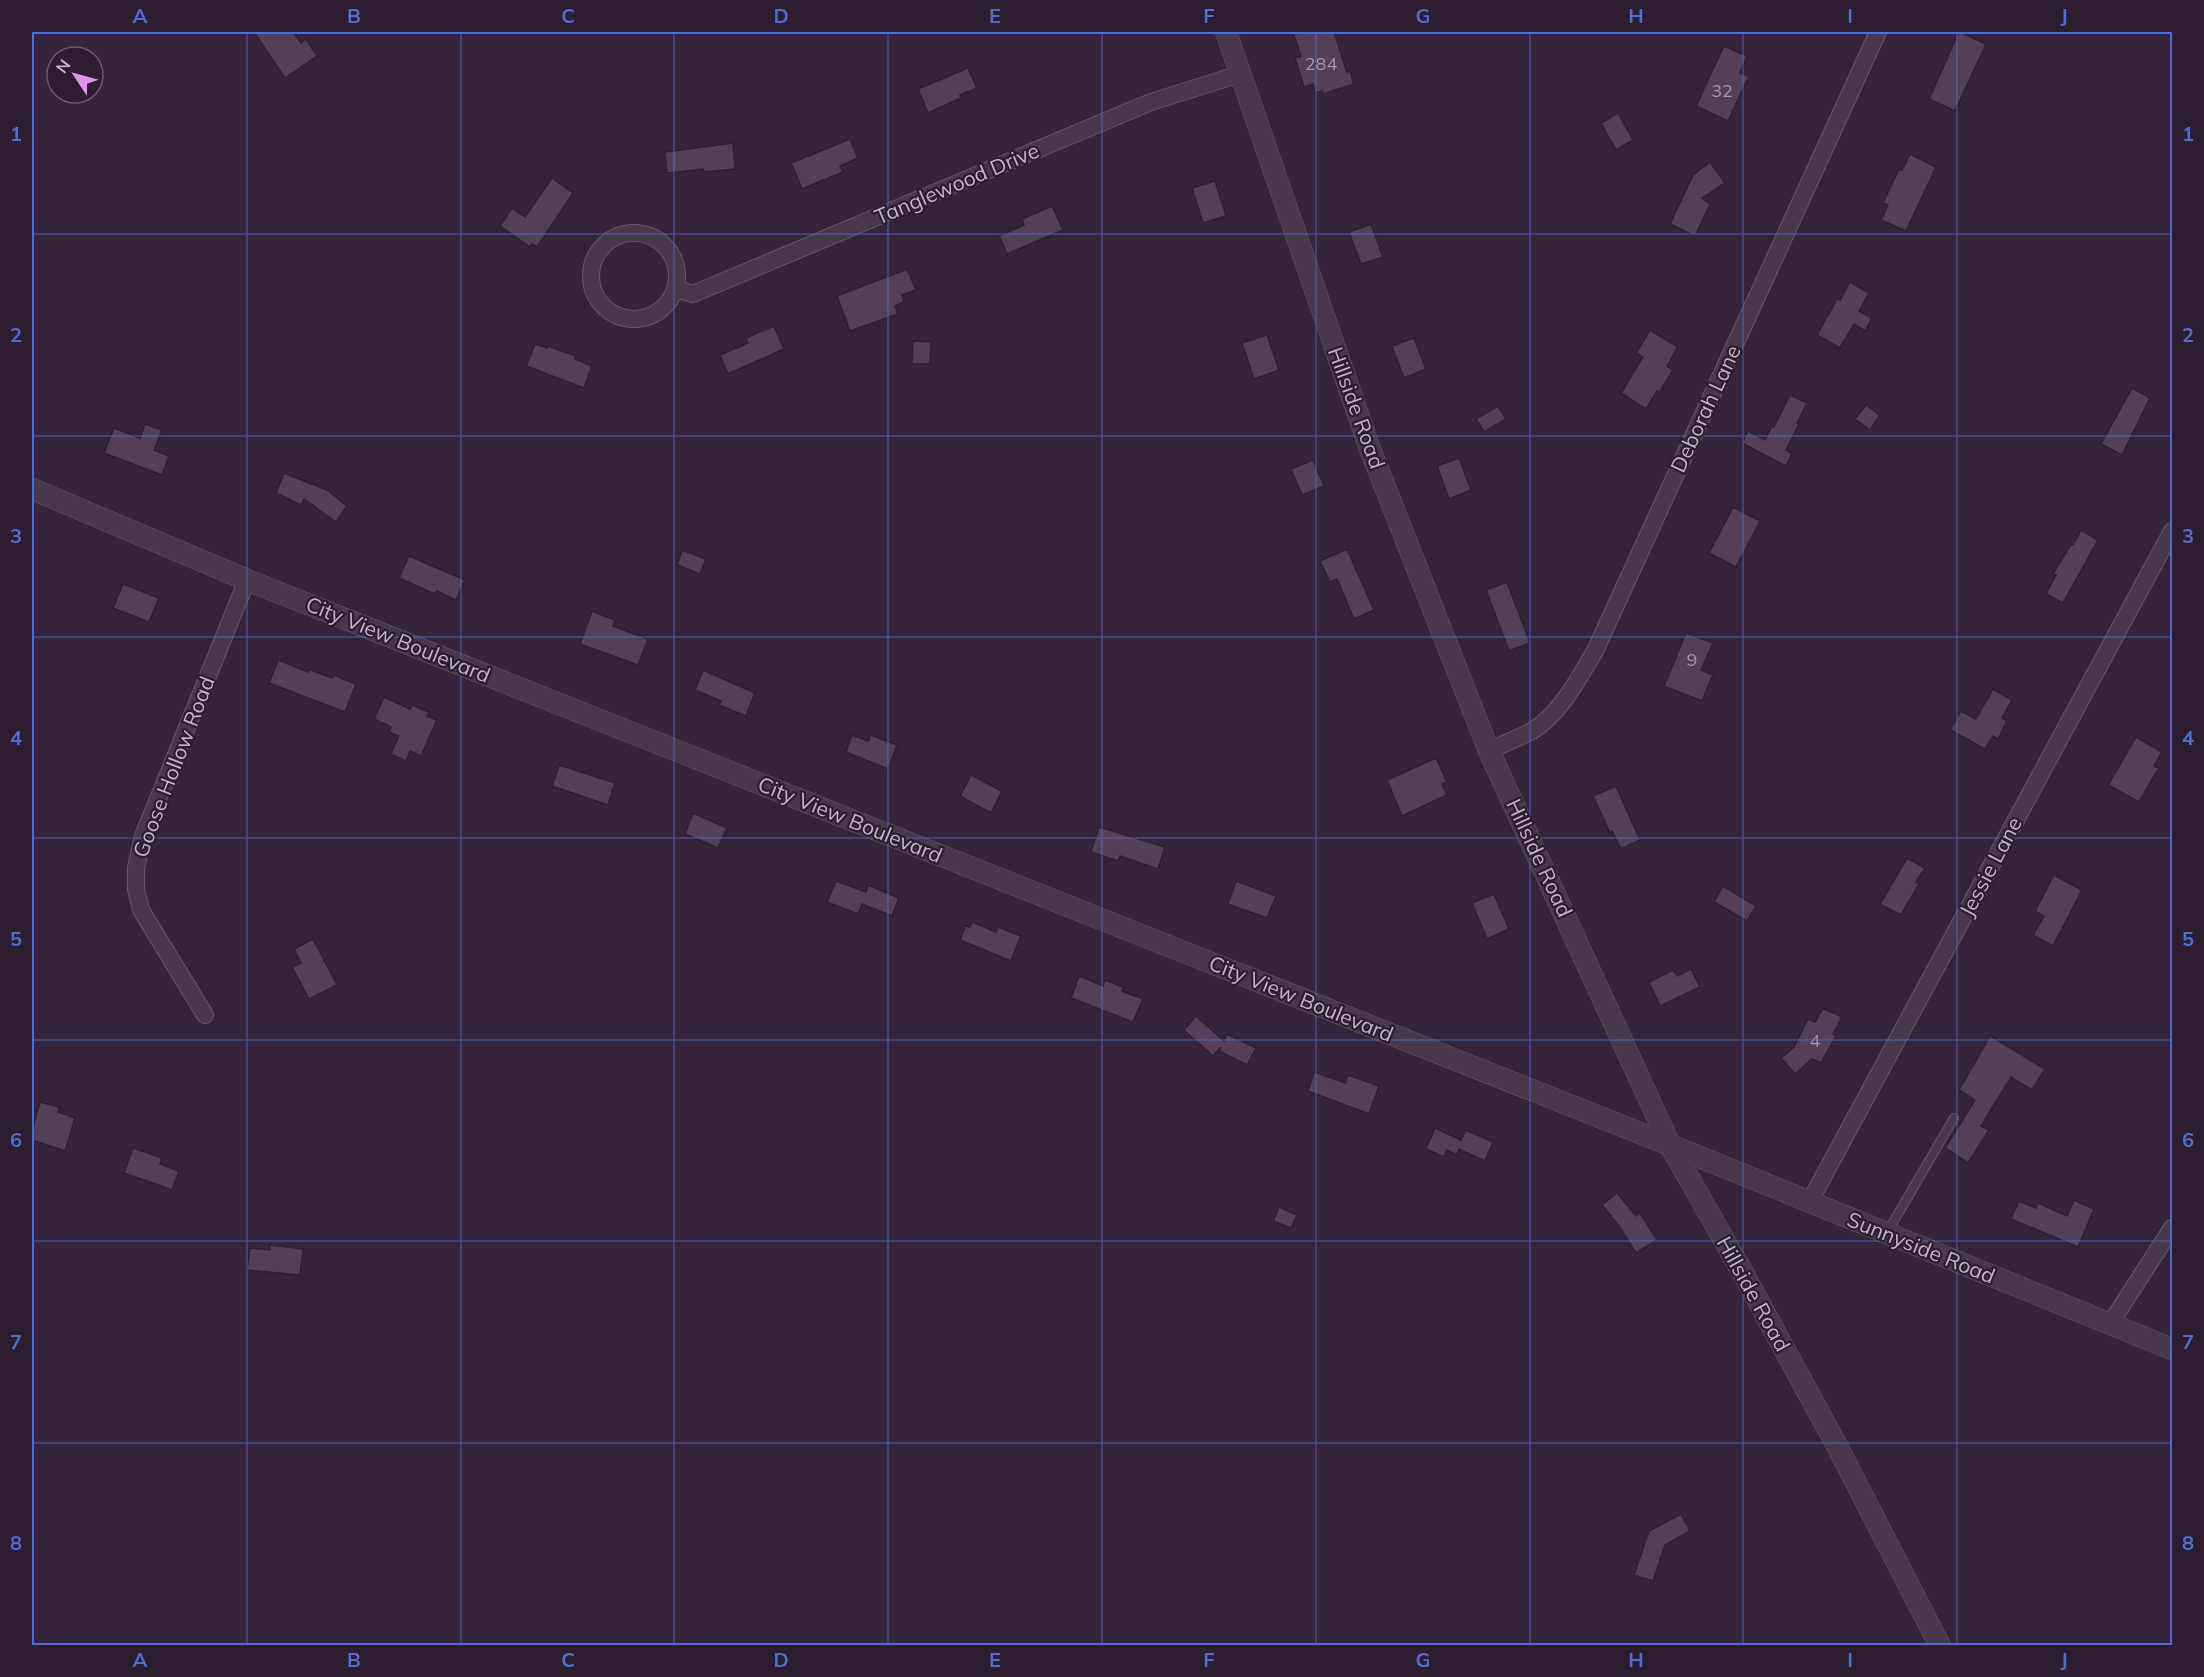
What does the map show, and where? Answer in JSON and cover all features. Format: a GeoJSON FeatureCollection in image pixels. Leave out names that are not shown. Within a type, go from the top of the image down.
{"type":"FeatureCollection","features":[{"type":"Feature","properties":{"kind":"street","name":"Hillside Road"},"geometry":{"type":"LineString","coordinates":[[1226,32],[1370,449],[1489,751],[1670,1145],[1744,1275],[1940,1646]]}},
{"type":"Feature","properties":{"kind":"street","name":"Deborah Lane"},"geometry":{"type":"LineString","coordinates":[[1489,751],[1533,730],[1550,716],[1566,699],[1595,651],[1878,32]]}},
{"type":"Feature","properties":{"kind":"street","name":"Tanglewood Drive"},"geometry":{"type":"LineString","coordinates":[[676,290],[693,294],[1151,102],[1240,74]]}},
{"type":"Feature","properties":{"kind":"street"},"geometry":{"type":"LineString","coordinates":[[644,233],[657,239],[668,248],[675,261],[678,275],[676,290],[659,312],[646,318],[632,319],[618,316],[601,304],[591,285],[591,271],[595,257],[603,245],[622,234],[644,233]]}},
{"type":"Feature","properties":{"kind":"street","name":"City View Boulevard"},"geometry":{"type":"LineString","coordinates":[[32,489],[247,580],[1670,1145]]}},
{"type":"Feature","properties":{"kind":"street","name":"Jessie Lane"},"geometry":{"type":"LineString","coordinates":[[1809,1203],[2172,531]]}},
{"type":"Feature","properties":{"kind":"street","name":"Goose Hollow Road"},"geometry":{"type":"LineString","coordinates":[[205,1015],[141,910],[136,890],[136,868],[143,836],[247,580]]}},
{"type":"Feature","properties":{"kind":"street","name":"Sunnyside Road"},"geometry":{"type":"LineString","coordinates":[[1670,1145],[2172,1349]]}},
{"type":"Feature","properties":{"kind":"street"},"geometry":{"type":"LineString","coordinates":[[2110,1324],[2172,1228]]}},
{"type":"Feature","properties":{"kind":"lane"},"geometry":{"type":"LineString","coordinates":[[1886,1234],[1953,1118]]}},
{"type":"Feature","properties":{"kind":"building"},"geometry":{"type":"Polygon","coordinates":[[[254,32],[293,32],[301,43],[306,39],[317,56],[285,78],[254,32]]]}},
{"type":"Feature","properties":{"kind":"building"},"geometry":{"type":"Polygon","coordinates":[[[1293,32],[1334,32],[1347,72],[1350,71],[1354,84],[1323,94],[1322,91],[1315,93],[1313,84],[1304,87],[1295,58],[1301,56],[1293,32]]]}},
{"type":"Feature","properties":{"kind":"building"},"geometry":{"type":"Polygon","coordinates":[[[1959,32],[1986,44],[1955,111],[1929,99],[1959,32]]]}},
{"type":"Feature","properties":{"kind":"building"},"geometry":{"type":"Polygon","coordinates":[[[1724,46],[1747,56],[1740,73],[1749,76],[1728,121],[1696,106],[1724,46]]]}},
{"type":"Feature","properties":{"kind":"building"},"geometry":{"type":"Polygon","coordinates":[[[968,68],[977,88],[928,113],[918,89],[968,68]]]}},
{"type":"Feature","properties":{"kind":"building"},"geometry":{"type":"Polygon","coordinates":[[[1618,113],[1633,140],[1616,150],[1601,123],[1618,113]]]}},
{"type":"Feature","properties":{"kind":"building"},"geometry":{"type":"Polygon","coordinates":[[[850,139],[858,158],[840,166],[843,172],[802,189],[791,163],[850,139]]]}},
{"type":"Feature","properties":{"kind":"building"},"geometry":{"type":"Polygon","coordinates":[[[733,143],[735,169],[704,172],[703,169],[667,173],[665,152],[733,143]]]}},
{"type":"Feature","properties":{"kind":"building"},"geometry":{"type":"Polygon","coordinates":[[[1910,154],[1936,167],[1906,231],[1881,220],[1888,205],[1883,203],[1899,169],[1902,171],[1910,154]]]}},
{"type":"Feature","properties":{"kind":"building"},"geometry":{"type":"Polygon","coordinates":[[[1710,162],[1725,183],[1702,198],[1710,204],[1695,236],[1670,224],[1693,175],[1710,162]]]}},
{"type":"Feature","properties":{"kind":"building"},"geometry":{"type":"Polygon","coordinates":[[[552,178],[573,193],[537,247],[532,244],[530,247],[500,226],[512,208],[525,217],[552,178]]]}},
{"type":"Feature","properties":{"kind":"building"},"geometry":{"type":"Polygon","coordinates":[[[1215,181],[1226,216],[1203,223],[1192,188],[1215,181]]]}},
{"type":"Feature","properties":{"kind":"building"},"geometry":{"type":"Polygon","coordinates":[[[1052,206],[1063,230],[1007,254],[999,236],[1024,225],[1022,219],[1052,206]]]}},
{"type":"Feature","properties":{"kind":"building"},"geometry":{"type":"Polygon","coordinates":[[[1371,224],[1383,257],[1361,264],[1349,232],[1371,224]]]}},
{"type":"Feature","properties":{"kind":"building"},"geometry":{"type":"Polygon","coordinates":[[[907,269],[916,290],[902,295],[904,302],[895,306],[898,314],[850,331],[837,296],[907,269]]]}},
{"type":"Feature","properties":{"kind":"building"},"geometry":{"type":"Polygon","coordinates":[[[1850,282],[1869,293],[1859,311],[1872,318],[1865,331],[1854,324],[1840,348],[1817,335],[1837,299],[1840,300],[1850,282]]]}},
{"type":"Feature","properties":{"kind":"building"},"geometry":{"type":"Polygon","coordinates":[[[774,326],[784,349],[728,374],[720,355],[748,343],[746,338],[774,326]]]}},
{"type":"Feature","properties":{"kind":"building"},"geometry":{"type":"Polygon","coordinates":[[[1650,330],[1678,347],[1667,366],[1673,370],[1646,409],[1621,393],[1643,357],[1636,353],[1650,330]]]}},
{"type":"Feature","properties":{"kind":"building"},"geometry":{"type":"Polygon","coordinates":[[[1267,335],[1279,370],[1254,379],[1242,343],[1267,335]]]}},
{"type":"Feature","properties":{"kind":"building"},"geometry":{"type":"Polygon","coordinates":[[[1414,338],[1426,369],[1404,378],[1392,346],[1414,338]]]}},
{"type":"Feature","properties":{"kind":"building"},"geometry":{"type":"Polygon","coordinates":[[[913,341],[931,342],[930,364],[912,364],[913,341]]]}},
{"type":"Feature","properties":{"kind":"building"},"geometry":{"type":"Polygon","coordinates":[[[535,344],[576,356],[575,359],[592,366],[584,388],[526,366],[535,344]]]}},
{"type":"Feature","properties":{"kind":"building"},"geometry":{"type":"Polygon","coordinates":[[[2132,388],[2150,398],[2122,455],[2101,444],[2132,388]]]}},
{"type":"Feature","properties":{"kind":"building"},"geometry":{"type":"Polygon","coordinates":[[[1790,395],[1807,403],[1786,450],[1792,454],[1786,466],[1742,443],[1748,431],[1765,440],[1790,395]]]}},
{"type":"Feature","properties":{"kind":"building"},"geometry":{"type":"Polygon","coordinates":[[[1866,405],[1880,415],[1870,430],[1855,419],[1866,405]]]}},
{"type":"Feature","properties":{"kind":"building"},"geometry":{"type":"Polygon","coordinates":[[[1498,406],[1506,419],[1484,432],[1476,419],[1498,406]]]}},
{"type":"Feature","properties":{"kind":"building"},"geometry":{"type":"Polygon","coordinates":[[[145,424],[162,430],[154,450],[169,456],[162,475],[104,453],[114,428],[140,438],[145,424]]]}},
{"type":"Feature","properties":{"kind":"building"},"geometry":{"type":"Polygon","coordinates":[[[1459,458],[1471,490],[1449,499],[1437,466],[1459,458]]]}},
{"type":"Feature","properties":{"kind":"building"},"geometry":{"type":"Polygon","coordinates":[[[1313,460],[1324,486],[1302,495],[1291,469],[1313,460]]]}},
{"type":"Feature","properties":{"kind":"building"},"geometry":{"type":"Polygon","coordinates":[[[284,473],[327,490],[347,506],[336,522],[304,499],[301,505],[276,493],[284,473]]]}},
{"type":"Feature","properties":{"kind":"building"},"geometry":{"type":"Polygon","coordinates":[[[1733,507],[1760,521],[1736,567],[1709,553],[1733,507]]]}},
{"type":"Feature","properties":{"kind":"building"},"geometry":{"type":"Polygon","coordinates":[[[2081,530],[2098,540],[2063,603],[2046,594],[2056,575],[2053,574],[2081,530]]]}},
{"type":"Feature","properties":{"kind":"building"},"geometry":{"type":"Polygon","coordinates":[[[1347,549],[1374,610],[1354,619],[1337,579],[1330,582],[1320,561],[1347,549]]]}},
{"type":"Feature","properties":{"kind":"building"},"geometry":{"type":"Polygon","coordinates":[[[682,550],[706,559],[700,574],[677,565],[682,550]]]}},
{"type":"Feature","properties":{"kind":"building"},"geometry":{"type":"Polygon","coordinates":[[[409,556],[465,580],[456,600],[437,591],[435,594],[399,578],[409,556]]]}},
{"type":"Feature","properties":{"kind":"building"},"geometry":{"type":"Polygon","coordinates":[[[1507,582],[1530,643],[1509,651],[1486,590],[1507,582]]]}},
{"type":"Feature","properties":{"kind":"building"},"geometry":{"type":"Polygon","coordinates":[[[123,584],[159,598],[149,622],[113,608],[123,584]]]}},
{"type":"Feature","properties":{"kind":"building"},"geometry":{"type":"Polygon","coordinates":[[[592,611],[615,620],[613,626],[648,639],[638,665],[580,644],[592,611]]]}},
{"type":"Feature","properties":{"kind":"building"},"geometry":{"type":"Polygon","coordinates":[[[1686,633],[1713,643],[1701,670],[1713,675],[1702,701],[1664,686],[1686,633]]]}},
{"type":"Feature","properties":{"kind":"building"},"geometry":{"type":"Polygon","coordinates":[[[278,660],[308,672],[309,669],[332,678],[333,675],[356,684],[345,712],[269,683],[278,660]]]}},
{"type":"Feature","properties":{"kind":"building"},"geometry":{"type":"Polygon","coordinates":[[[703,670],[755,693],[746,716],[719,705],[721,701],[695,690],[703,670]]]}},
{"type":"Feature","properties":{"kind":"building"},"geometry":{"type":"Polygon","coordinates":[[[1993,689],[2012,700],[2002,718],[2007,721],[1998,739],[1993,736],[1985,749],[1950,730],[1961,711],[1976,719],[1993,689]]]}},
{"type":"Feature","properties":{"kind":"building"},"geometry":{"type":"Polygon","coordinates":[[[384,697],[410,709],[412,705],[429,712],[427,716],[437,720],[421,756],[410,751],[406,761],[391,754],[399,736],[389,732],[391,727],[374,719],[384,697]]]}},
{"type":"Feature","properties":{"kind":"building"},"geometry":{"type":"Polygon","coordinates":[[[852,735],[868,741],[871,735],[897,745],[888,769],[846,752],[852,735]]]}},
{"type":"Feature","properties":{"kind":"building"},"geometry":{"type":"Polygon","coordinates":[[[2136,737],[2162,752],[2154,766],[2159,768],[2139,802],[2108,785],[2136,737]]]}},
{"type":"Feature","properties":{"kind":"building"},"geometry":{"type":"Polygon","coordinates":[[[1436,758],[1447,782],[1442,784],[1447,795],[1402,816],[1387,780],[1436,758]]]}},
{"type":"Feature","properties":{"kind":"building"},"geometry":{"type":"Polygon","coordinates":[[[559,765],[615,783],[608,805],[552,786],[559,765]]]}},
{"type":"Feature","properties":{"kind":"building"},"geometry":{"type":"Polygon","coordinates":[[[971,775],[1002,791],[991,813],[960,796],[971,775]]]}},
{"type":"Feature","properties":{"kind":"building"},"geometry":{"type":"Polygon","coordinates":[[[1616,786],[1640,840],[1621,849],[1612,831],[1610,833],[1593,796],[1616,786]]]}},
{"type":"Feature","properties":{"kind":"building"},"geometry":{"type":"Polygon","coordinates":[[[693,813],[727,828],[718,848],[685,834],[693,813]]]}},
{"type":"Feature","properties":{"kind":"building"},"geometry":{"type":"Polygon","coordinates":[[[1099,827],[1165,847],[1158,869],[1120,856],[1118,861],[1091,852],[1099,827]]]}},
{"type":"Feature","properties":{"kind":"building"},"geometry":{"type":"Polygon","coordinates":[[[1907,858],[1925,868],[1916,882],[1919,884],[1901,915],[1880,904],[1907,858]]]}},
{"type":"Feature","properties":{"kind":"building"},"geometry":{"type":"Polygon","coordinates":[[[2054,875],[2082,890],[2053,946],[2033,935],[2044,916],[2035,911],[2054,875]]]}},
{"type":"Feature","properties":{"kind":"building"},"geometry":{"type":"Polygon","coordinates":[[[836,881],[866,892],[868,885],[899,898],[892,916],[862,904],[858,914],[827,902],[836,881]]]}},
{"type":"Feature","properties":{"kind":"building"},"geometry":{"type":"Polygon","coordinates":[[[1236,881],[1276,896],[1267,918],[1228,904],[1236,881]]]}},
{"type":"Feature","properties":{"kind":"building"},"geometry":{"type":"Polygon","coordinates":[[[1723,886],[1756,906],[1747,921],[1714,902],[1723,886]]]}},
{"type":"Feature","properties":{"kind":"building"},"geometry":{"type":"Polygon","coordinates":[[[1494,894],[1509,929],[1487,939],[1472,903],[1494,894]]]}},
{"type":"Feature","properties":{"kind":"building"},"geometry":{"type":"Polygon","coordinates":[[[972,922],[996,932],[998,927],[1021,936],[1011,961],[960,940],[965,926],[970,927],[972,922]]]}},
{"type":"Feature","properties":{"kind":"building"},"geometry":{"type":"Polygon","coordinates":[[[313,939],[337,985],[309,999],[292,967],[301,963],[294,949],[313,939]]]}},
{"type":"Feature","properties":{"kind":"building"},"geometry":{"type":"Polygon","coordinates":[[[1691,969],[1700,987],[1660,1006],[1649,982],[1673,970],[1677,976],[1691,969]]]}},
{"type":"Feature","properties":{"kind":"building"},"geometry":{"type":"Polygon","coordinates":[[[1079,976],[1103,986],[1105,980],[1123,987],[1122,991],[1143,999],[1133,1022],[1071,998],[1079,976]]]}},
{"type":"Feature","properties":{"kind":"building"},"geometry":{"type":"Polygon","coordinates":[[[1823,1008],[1842,1017],[1833,1034],[1836,1036],[1821,1063],[1812,1059],[1795,1074],[1781,1058],[1794,1047],[1808,1019],[1815,1022],[1823,1008]]]}},
{"type":"Feature","properties":{"kind":"building"},"geometry":{"type":"Polygon","coordinates":[[[1196,1016],[1224,1041],[1227,1034],[1256,1048],[1247,1065],[1219,1051],[1221,1047],[1213,1056],[1184,1030],[1196,1016]]]}},
{"type":"Feature","properties":{"kind":"building"},"geometry":{"type":"Polygon","coordinates":[[[1990,1036],[2045,1069],[2032,1090],[2011,1077],[1981,1126],[1989,1130],[1968,1163],[1945,1148],[1975,1100],[1959,1090],[1990,1036]]]}},
{"type":"Feature","properties":{"kind":"building"},"geometry":{"type":"Polygon","coordinates":[[[1314,1072],[1345,1083],[1348,1075],[1379,1086],[1369,1114],[1308,1091],[1314,1072]]]}},
{"type":"Feature","properties":{"kind":"building"},"geometry":{"type":"Polygon","coordinates":[[[40,1102],[59,1107],[58,1112],[75,1118],[65,1151],[32,1140],[32,1130],[40,1102]]]}},
{"type":"Feature","properties":{"kind":"building"},"geometry":{"type":"Polygon","coordinates":[[[1435,1128],[1461,1140],[1466,1130],[1493,1142],[1485,1161],[1459,1149],[1457,1155],[1447,1150],[1444,1157],[1426,1149],[1435,1128]]]}},
{"type":"Feature","properties":{"kind":"building"},"geometry":{"type":"Polygon","coordinates":[[[133,1148],[162,1158],[160,1164],[179,1171],[172,1190],[124,1173],[133,1148]]]}},
{"type":"Feature","properties":{"kind":"building"},"geometry":{"type":"Polygon","coordinates":[[[1617,1193],[1636,1216],[1640,1213],[1657,1240],[1636,1253],[1602,1205],[1617,1193]]]}},
{"type":"Feature","properties":{"kind":"building"},"geometry":{"type":"Polygon","coordinates":[[[2074,1200],[2094,1209],[2078,1247],[2011,1219],[2019,1201],[2036,1208],[2038,1203],[2067,1216],[2074,1200]]]}},
{"type":"Feature","properties":{"kind":"building"},"geometry":{"type":"Polygon","coordinates":[[[1279,1207],[1297,1215],[1291,1228],[1273,1221],[1279,1207]]]}},
{"type":"Feature","properties":{"kind":"building"},"geometry":{"type":"Polygon","coordinates":[[[270,1245],[303,1249],[300,1275],[247,1270],[250,1248],[270,1250],[270,1245]]]}},
{"type":"Feature","properties":{"kind":"building"},"geometry":{"type":"Polygon","coordinates":[[[1681,1514],[1690,1531],[1665,1545],[1653,1581],[1634,1575],[1649,1531],[1681,1514]]]}}]}
